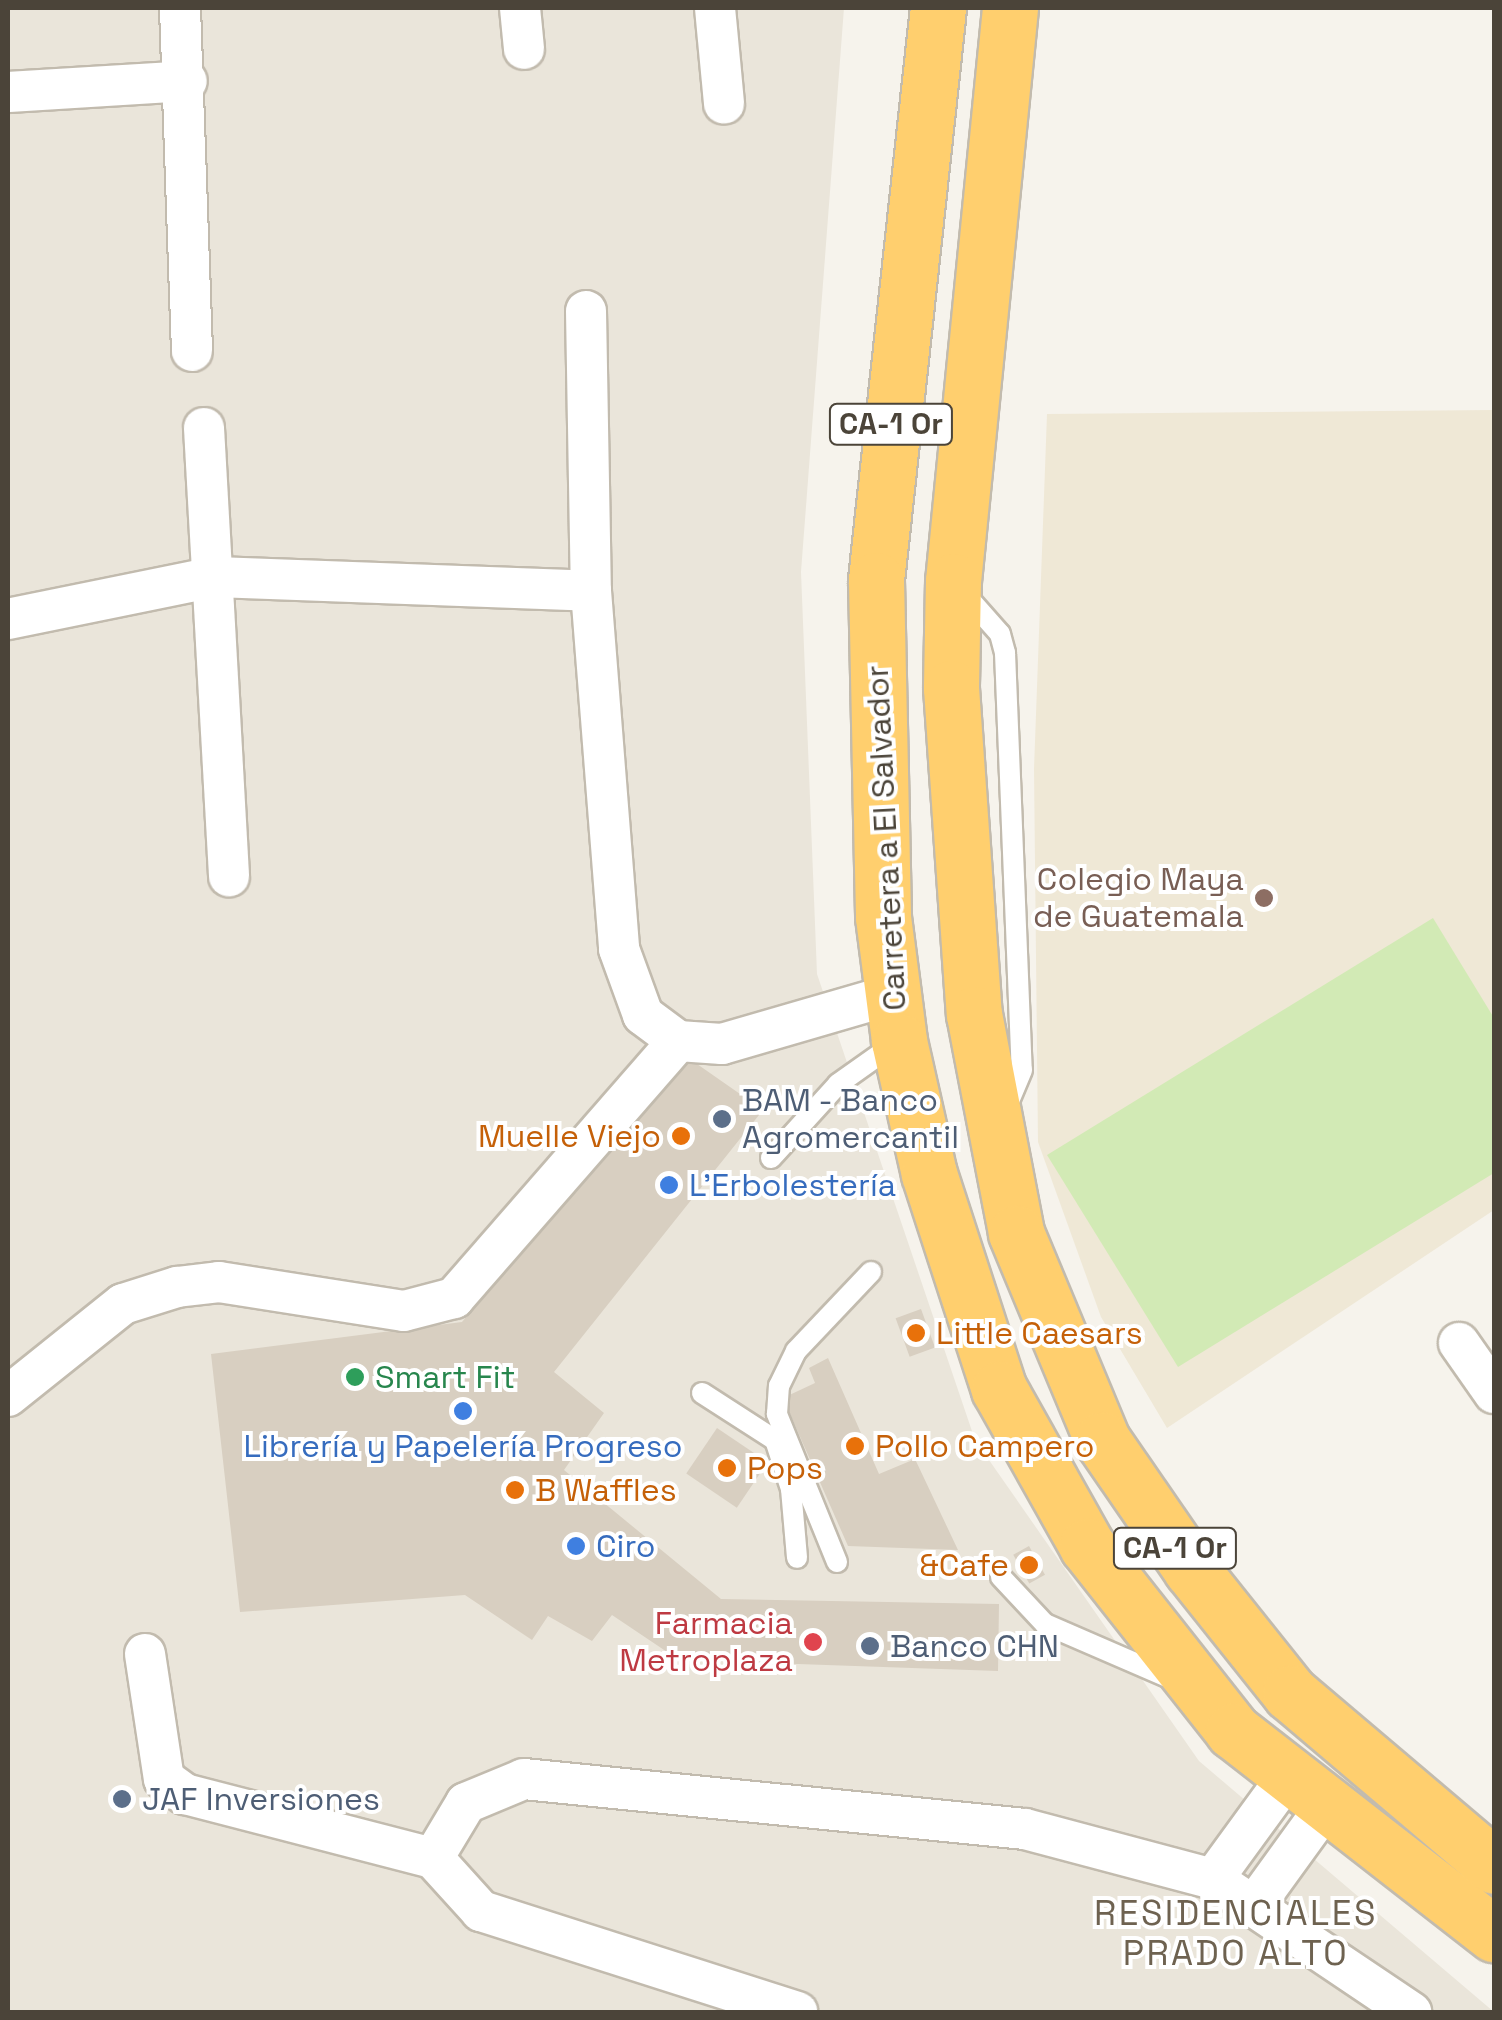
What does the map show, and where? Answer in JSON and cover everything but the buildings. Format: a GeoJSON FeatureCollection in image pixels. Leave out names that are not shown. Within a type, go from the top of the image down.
{"type":"FeatureCollection","features":[{"type":"Feature","properties":{"kind":"highway","name":"Carretera a El Salvador"},"geometry":{"type":"LineString","coordinates":[[938,8],[876,580],[921,875],[1016,1233],[1064,1359],[1145,1508],[1290,1692],[1494,1866]]}},
{"type":"Feature","properties":{"kind":"highway","name":"Carretera a El Salvador"},"geometry":{"type":"LineString","coordinates":[[1014,8],[953,581],[958,832],[884,917],[895,1018],[929,1174],[999,1388],[1087,1546],[1202,1690],[1305,1794],[1494,1934]]}},
{"type":"Feature","properties":{"kind":"street"},"geometry":{"type":"LineString","coordinates":[[180,8],[186,81],[192,350]]}},
{"type":"Feature","properties":{"kind":"street"},"geometry":{"type":"LineString","coordinates":[[520,8],[524,49]]}},
{"type":"Feature","properties":{"kind":"street"},"geometry":{"type":"LineString","coordinates":[[716,8],[724,104]]}},
{"type":"Feature","properties":{"kind":"street"},"geometry":{"type":"LineString","coordinates":[[8,92],[186,81]]}},
{"type":"Feature","properties":{"kind":"street"},"geometry":{"type":"LineString","coordinates":[[586,311],[592,591],[619,949],[643,1015],[678,1041],[722,1044],[895,1018]]}},
{"type":"Feature","properties":{"kind":"street"},"geometry":{"type":"LineString","coordinates":[[204,428],[216,577],[229,876]]}},
{"type":"Feature","properties":{"kind":"street"},"geometry":{"type":"LineString","coordinates":[[8,619],[216,577],[592,591]]}},
{"type":"Feature","properties":{"kind":"street"},"geometry":{"type":"LineString","coordinates":[[8,1396],[123,1304],[177,1287],[219,1282],[404,1311],[454,1298],[678,1041]]}},
{"type":"Feature","properties":{"kind":"street"},"geometry":{"type":"LineString","coordinates":[[1459,1344],[1494,1393]]}},
{"type":"Feature","properties":{"kind":"street"},"geometry":{"type":"LineString","coordinates":[[145,1654],[164,1779],[185,1794],[433,1858],[481,1911],[797,2012]]}},
{"type":"Feature","properties":{"kind":"street"},"geometry":{"type":"LineString","coordinates":[[433,1858],[466,1802],[524,1780],[1026,1830],[1212,1879],[1256,1903],[1411,2012]]}},
{"type":"Feature","properties":{"kind":"street"},"geometry":{"type":"LineString","coordinates":[[1212,1879],[1305,1794]]}},
{"type":"Feature","properties":{"kind":"street"},"geometry":{"type":"LineString","coordinates":[[1256,1903],[1305,1794]]}},
{"type":"Feature","properties":{"kind":"lane"},"geometry":{"type":"LineString","coordinates":[[953,581],[1000,634],[1005,654],[1022,1070],[993,1138]]}},
{"type":"Feature","properties":{"kind":"lane"},"geometry":{"type":"LineString","coordinates":[[771,1158],[895,1018]]}},
{"type":"Feature","properties":{"kind":"lane"},"geometry":{"type":"LineString","coordinates":[[837,1562],[777,1414],[778,1386],[796,1350],[871,1272]]}},
{"type":"Feature","properties":{"kind":"lane"},"geometry":{"type":"LineString","coordinates":[[702,1393],[774,1440],[791,1489],[797,1558]]}},
{"type":"Feature","properties":{"kind":"lane"},"geometry":{"type":"LineString","coordinates":[[1001,1577],[1044,1624],[1202,1690]]}},
{"type":"Feature","properties":{"kind":"shaded area"},"geometry":{"type":"Polygon","coordinates":[[[8,8],[844,8],[801,572],[817,974],[975,1440],[1199,1761],[1494,2012],[8,2012],[8,8]]]}},
{"type":"Feature","properties":{"kind":"shaded area","name":"Colegio Maya de Guatemala"},"geometry":{"type":"Polygon","coordinates":[[[1494,410],[1494,1210],[1167,1428],[1101,1317],[1038,1142],[1034,769],[1047,414],[1494,410]]]}},
{"type":"Feature","properties":{"kind":"green space"},"geometry":{"type":"Polygon","coordinates":[[[1433,918],[1494,1018],[1494,1173],[1178,1367],[1047,1155],[1433,918]]]}},
{"type":"Feature","properties":{"kind":"place","name":"Colegio Maya de Guatemala"},"geometry":{"type":"Point","coordinates":[1264,898]}},
{"type":"Feature","properties":{"kind":"place","name":"BAM - Banco Agromercantil"},"geometry":{"type":"Point","coordinates":[722,1119]}},
{"type":"Feature","properties":{"kind":"place","name":"Muelle Viejo"},"geometry":{"type":"Point","coordinates":[681,1136]}},
{"type":"Feature","properties":{"kind":"place","name":"L'Erbolestería"},"geometry":{"type":"Point","coordinates":[669,1185]}},
{"type":"Feature","properties":{"kind":"place","name":"Little Caesars"},"geometry":{"type":"Point","coordinates":[916,1333]}},
{"type":"Feature","properties":{"kind":"place","name":"Smart Fit"},"geometry":{"type":"Point","coordinates":[355,1377]}},
{"type":"Feature","properties":{"kind":"place","name":"Librería y Papelería Progreso"},"geometry":{"type":"Point","coordinates":[463,1411]}},
{"type":"Feature","properties":{"kind":"place","name":"Pollo Campero"},"geometry":{"type":"Point","coordinates":[855,1446]}},
{"type":"Feature","properties":{"kind":"place","name":"Pops"},"geometry":{"type":"Point","coordinates":[727,1468]}},
{"type":"Feature","properties":{"kind":"place","name":"B Waffles"},"geometry":{"type":"Point","coordinates":[515,1490]}},
{"type":"Feature","properties":{"kind":"place","name":"Ciro"},"geometry":{"type":"Point","coordinates":[576,1546]}},
{"type":"Feature","properties":{"kind":"place","name":"&Cafe"},"geometry":{"type":"Point","coordinates":[1029,1565]}},
{"type":"Feature","properties":{"kind":"place","name":"Farmacia Metroplaza"},"geometry":{"type":"Point","coordinates":[813,1642]}},
{"type":"Feature","properties":{"kind":"place","name":"Banco CHN"},"geometry":{"type":"Point","coordinates":[870,1646]}},
{"type":"Feature","properties":{"kind":"place","name":"JAF Inversiones"},"geometry":{"type":"Point","coordinates":[122,1799]}},
{"type":"Feature","properties":{"kind":"district","name":"RESIDENCIALES PRADO ALTO"},"geometry":{"type":"Point","coordinates":[1236,1933]}}]}
